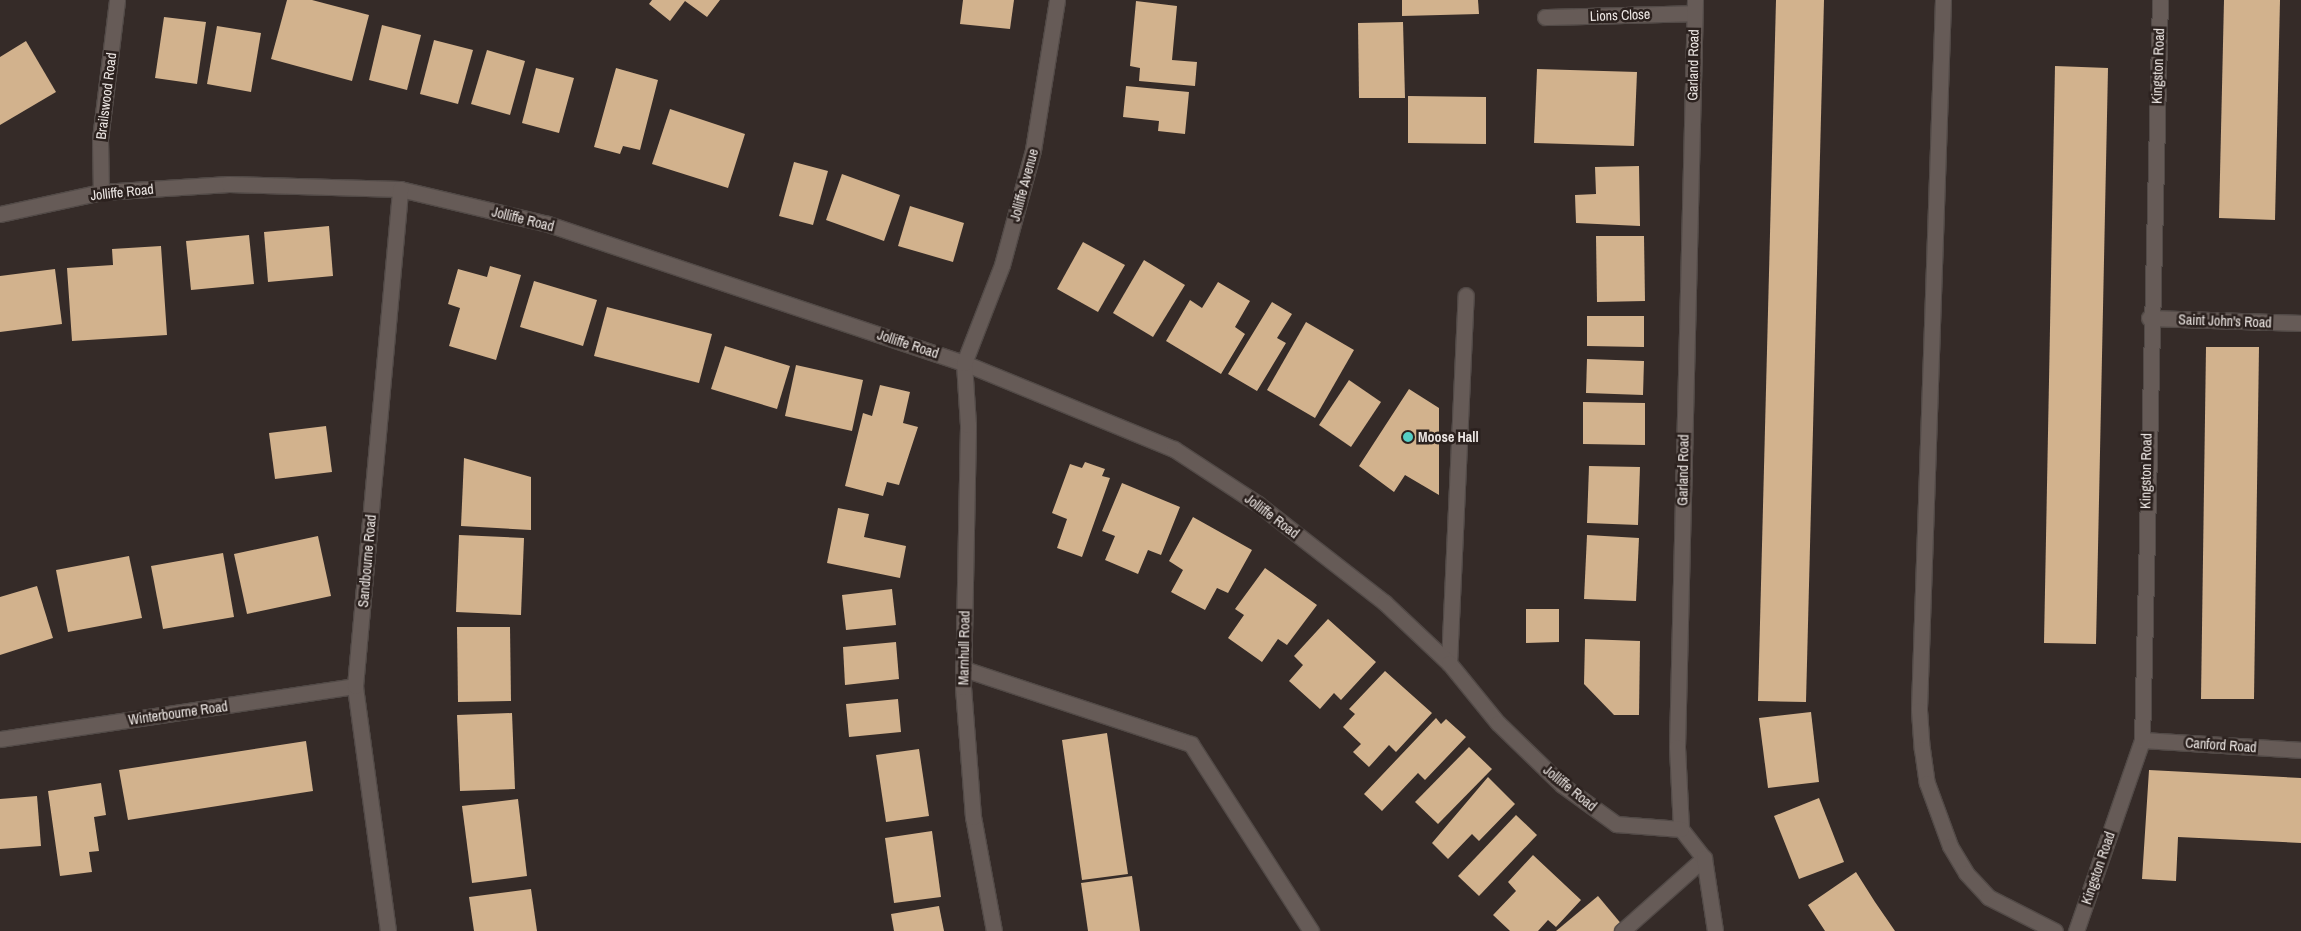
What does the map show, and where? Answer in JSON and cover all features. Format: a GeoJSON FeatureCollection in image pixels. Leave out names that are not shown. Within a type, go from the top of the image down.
{"type":"FeatureCollection","features":[{"type":"Feature","properties":{"kind":"street","name":"Brailswood Road"},"geometry":{"type":"LineString","coordinates":[[101,192],[100,139],[117,0]]}},
{"type":"Feature","properties":{"kind":"street","name":"Jolliffe Avenue"},"geometry":{"type":"LineString","coordinates":[[964,363],[1002,265],[1033,150],[1057,0]]}},
{"type":"Feature","properties":{"kind":"street"},"geometry":{"type":"LineString","coordinates":[[1944,0],[1918,710],[1922,749],[1927,783],[1950,846],[1966,873],[1988,897],[2055,931]]}},
{"type":"Feature","properties":{"kind":"street","name":"Kingston Road"},"geometry":{"type":"LineString","coordinates":[[2076,931],[2142,740],[2149,318],[2160,0]]}},
{"type":"Feature","properties":{"kind":"street","name":"Lions Close"},"geometry":{"type":"LineString","coordinates":[[1545,17],[1694,6]]}},
{"type":"Feature","properties":{"kind":"street","name":"Garland Road"},"geometry":{"type":"LineString","coordinates":[[1681,829],[1677,747],[1694,6]]}},
{"type":"Feature","properties":{"kind":"street","name":"Jolliffe Road"},"geometry":{"type":"LineString","coordinates":[[0,214],[101,192],[229,184],[400,189],[548,224],[964,363],[1174,449],[1258,504],[1384,602],[1448,663],[1498,723],[1570,791],[1616,824],[1681,829]]}},
{"type":"Feature","properties":{"kind":"street","name":"Sandbourne Road"},"geometry":{"type":"LineString","coordinates":[[388,931],[355,686],[400,189]]}},
{"type":"Feature","properties":{"kind":"street"},"geometry":{"type":"LineString","coordinates":[[1448,663],[1466,295]]}},
{"type":"Feature","properties":{"kind":"street","name":"Saint John's Road"},"geometry":{"type":"LineString","coordinates":[[2149,318],[2301,323]]}},
{"type":"Feature","properties":{"kind":"street","name":"Marnhull Road"},"geometry":{"type":"LineString","coordinates":[[964,363],[968,425],[964,669],[974,818],[994,931]]}},
{"type":"Feature","properties":{"kind":"street"},"geometry":{"type":"LineString","coordinates":[[964,669],[1191,744],[1311,931]]}},
{"type":"Feature","properties":{"kind":"street","name":"Winterbourne Road"},"geometry":{"type":"LineString","coordinates":[[0,739],[355,686]]}},
{"type":"Feature","properties":{"kind":"street","name":"Canford Road"},"geometry":{"type":"LineString","coordinates":[[2142,740],[2301,750]]}},
{"type":"Feature","properties":{"kind":"street"},"geometry":{"type":"LineString","coordinates":[[1681,829],[1704,858],[1715,931]]}},
{"type":"Feature","properties":{"kind":"street"},"geometry":{"type":"LineString","coordinates":[[1622,931],[1704,858]]}},
{"type":"Feature","properties":{"kind":"building"},"geometry":{"type":"Polygon","coordinates":[[[287,0],[312,0],[369,15],[352,81],[271,59],[287,0]]]}},
{"type":"Feature","properties":{"kind":"building"},"geometry":{"type":"Polygon","coordinates":[[[652,0],[720,0],[707,17],[685,1],[670,21],[649,4],[652,0]]]}},
{"type":"Feature","properties":{"kind":"building"},"geometry":{"type":"Polygon","coordinates":[[[963,0],[1014,0],[1010,29],[960,24],[963,0]]]}},
{"type":"Feature","properties":{"kind":"building"},"geometry":{"type":"Polygon","coordinates":[[[1402,0],[1478,0],[1479,14],[1402,16],[1402,0]]]}},
{"type":"Feature","properties":{"kind":"building"},"geometry":{"type":"Polygon","coordinates":[[[1776,0],[1824,0],[1806,702],[1758,701],[1776,0]]]}},
{"type":"Feature","properties":{"kind":"building"},"geometry":{"type":"Polygon","coordinates":[[[2224,0],[2280,0],[2275,220],[2219,218],[2224,0]]]}},
{"type":"Feature","properties":{"kind":"building"},"geometry":{"type":"Polygon","coordinates":[[[1136,1],[1177,6],[1172,60],[1197,62],[1195,86],[1139,81],[1140,68],[1130,66],[1136,1]]]}},
{"type":"Feature","properties":{"kind":"building"},"geometry":{"type":"Polygon","coordinates":[[[164,17],[206,22],[197,84],[155,78],[164,17]]]}},
{"type":"Feature","properties":{"kind":"building"},"geometry":{"type":"Polygon","coordinates":[[[1403,22],[1405,98],[1359,98],[1358,23],[1403,22]]]}},
{"type":"Feature","properties":{"kind":"building"},"geometry":{"type":"Polygon","coordinates":[[[382,25],[421,35],[407,90],[369,80],[382,25]]]}},
{"type":"Feature","properties":{"kind":"building"},"geometry":{"type":"Polygon","coordinates":[[[217,26],[261,33],[251,92],[207,84],[217,26]]]}},
{"type":"Feature","properties":{"kind":"building"},"geometry":{"type":"Polygon","coordinates":[[[434,40],[473,50],[458,104],[420,94],[434,40]]]}},
{"type":"Feature","properties":{"kind":"building"},"geometry":{"type":"Polygon","coordinates":[[[26,41],[56,92],[0,125],[0,57],[26,41]]]}},
{"type":"Feature","properties":{"kind":"building"},"geometry":{"type":"Polygon","coordinates":[[[487,50],[525,61],[510,115],[471,104],[487,50]]]}},
{"type":"Feature","properties":{"kind":"building"},"geometry":{"type":"Polygon","coordinates":[[[2055,66],[2108,68],[2096,644],[2044,643],[2055,66]]]}},
{"type":"Feature","properties":{"kind":"building"},"geometry":{"type":"Polygon","coordinates":[[[536,68],[574,78],[559,133],[522,123],[536,68]]]}},
{"type":"Feature","properties":{"kind":"building"},"geometry":{"type":"Polygon","coordinates":[[[616,68],[658,80],[640,150],[623,146],[620,154],[594,147],[616,68]]]}},
{"type":"Feature","properties":{"kind":"building"},"geometry":{"type":"Polygon","coordinates":[[[1537,69],[1637,72],[1634,146],[1534,143],[1537,69]]]}},
{"type":"Feature","properties":{"kind":"building"},"geometry":{"type":"Polygon","coordinates":[[[1126,86],[1189,92],[1185,134],[1158,131],[1159,121],[1123,117],[1126,86]]]}},
{"type":"Feature","properties":{"kind":"building"},"geometry":{"type":"Polygon","coordinates":[[[1408,96],[1486,97],[1486,144],[1408,143],[1408,96]]]}},
{"type":"Feature","properties":{"kind":"building"},"geometry":{"type":"Polygon","coordinates":[[[670,109],[745,134],[728,188],[652,164],[670,109]]]}},
{"type":"Feature","properties":{"kind":"building"},"geometry":{"type":"Polygon","coordinates":[[[794,162],[828,171],[813,225],[779,216],[794,162]]]}},
{"type":"Feature","properties":{"kind":"building"},"geometry":{"type":"Polygon","coordinates":[[[1639,166],[1640,226],[1576,223],[1575,195],[1596,194],[1595,167],[1639,166]]]}},
{"type":"Feature","properties":{"kind":"building"},"geometry":{"type":"Polygon","coordinates":[[[842,174],[900,195],[884,241],[826,220],[842,174]]]}},
{"type":"Feature","properties":{"kind":"building"},"geometry":{"type":"Polygon","coordinates":[[[910,206],[964,223],[953,262],[898,246],[910,206]]]}},
{"type":"Feature","properties":{"kind":"building"},"geometry":{"type":"Polygon","coordinates":[[[329,226],[333,276],[268,282],[264,232],[329,226]]]}},
{"type":"Feature","properties":{"kind":"building"},"geometry":{"type":"Polygon","coordinates":[[[249,235],[254,284],[191,290],[186,241],[249,235]]]}},
{"type":"Feature","properties":{"kind":"building"},"geometry":{"type":"Polygon","coordinates":[[[1596,236],[1644,236],[1645,301],[1597,302],[1596,236]]]}},
{"type":"Feature","properties":{"kind":"building"},"geometry":{"type":"Polygon","coordinates":[[[1083,242],[1125,265],[1098,312],[1057,289],[1083,242]]]}},
{"type":"Feature","properties":{"kind":"building"},"geometry":{"type":"Polygon","coordinates":[[[161,246],[167,335],[72,341],[67,268],[113,265],[112,249],[161,246]]]}},
{"type":"Feature","properties":{"kind":"building"},"geometry":{"type":"Polygon","coordinates":[[[1144,260],[1185,285],[1153,337],[1113,313],[1144,260]]]}},
{"type":"Feature","properties":{"kind":"building"},"geometry":{"type":"Polygon","coordinates":[[[490,266],[521,275],[496,360],[449,346],[460,308],[448,304],[458,269],[487,277],[490,266]]]}},
{"type":"Feature","properties":{"kind":"building"},"geometry":{"type":"Polygon","coordinates":[[[55,269],[62,324],[0,332],[0,276],[55,269]]]}},
{"type":"Feature","properties":{"kind":"building"},"geometry":{"type":"Polygon","coordinates":[[[534,281],[597,300],[583,346],[520,327],[534,281]]]}},
{"type":"Feature","properties":{"kind":"building"},"geometry":{"type":"Polygon","coordinates":[[[1218,282],[1250,301],[1235,327],[1245,334],[1221,374],[1166,341],[1190,300],[1202,308],[1218,282]]]}},
{"type":"Feature","properties":{"kind":"building"},"geometry":{"type":"Polygon","coordinates":[[[1272,302],[1292,314],[1277,338],[1286,343],[1257,391],[1228,374],[1272,302]]]}},
{"type":"Feature","properties":{"kind":"building"},"geometry":{"type":"Polygon","coordinates":[[[607,307],[712,334],[699,383],[594,356],[607,307]]]}},
{"type":"Feature","properties":{"kind":"building"},"geometry":{"type":"Polygon","coordinates":[[[1587,316],[1644,316],[1644,347],[1587,346],[1587,316]]]}},
{"type":"Feature","properties":{"kind":"building"},"geometry":{"type":"Polygon","coordinates":[[[1306,322],[1354,350],[1315,418],[1267,390],[1306,322]]]}},
{"type":"Feature","properties":{"kind":"building"},"geometry":{"type":"Polygon","coordinates":[[[725,346],[790,366],[777,409],[711,389],[725,346]]]}},
{"type":"Feature","properties":{"kind":"building"},"geometry":{"type":"Polygon","coordinates":[[[2206,347],[2259,347],[2254,699],[2201,699],[2206,347]]]}},
{"type":"Feature","properties":{"kind":"building"},"geometry":{"type":"Polygon","coordinates":[[[1587,359],[1644,361],[1643,395],[1586,393],[1587,359]]]}},
{"type":"Feature","properties":{"kind":"building"},"geometry":{"type":"Polygon","coordinates":[[[796,365],[863,380],[852,431],[785,416],[796,365]]]}},
{"type":"Feature","properties":{"kind":"building"},"geometry":{"type":"Polygon","coordinates":[[[1349,380],[1381,402],[1351,447],[1319,425],[1349,380]]]}},
{"type":"Feature","properties":{"kind":"building"},"geometry":{"type":"Polygon","coordinates":[[[880,385],[910,392],[903,423],[918,427],[899,485],[887,482],[883,496],[845,486],[863,413],[872,416],[880,385]]]}},
{"type":"Feature","properties":{"kind":"building","name":"Moose Hall"},"geometry":{"type":"Polygon","coordinates":[[[1409,389],[1439,408],[1439,495],[1405,475],[1394,492],[1359,466],[1409,389]]]}},
{"type":"Feature","properties":{"kind":"building"},"geometry":{"type":"Polygon","coordinates":[[[1583,402],[1645,403],[1645,445],[1583,444],[1583,402]]]}},
{"type":"Feature","properties":{"kind":"building"},"geometry":{"type":"Polygon","coordinates":[[[326,426],[332,472],[275,479],[269,433],[326,426]]]}},
{"type":"Feature","properties":{"kind":"building"},"geometry":{"type":"Polygon","coordinates":[[[464,458],[531,477],[531,530],[461,526],[464,458]]]}},
{"type":"Feature","properties":{"kind":"building"},"geometry":{"type":"Polygon","coordinates":[[[1085,462],[1105,469],[1102,476],[1110,478],[1082,557],[1057,548],[1067,519],[1052,513],[1070,464],[1082,468],[1085,462]]]}},
{"type":"Feature","properties":{"kind":"building"},"geometry":{"type":"Polygon","coordinates":[[[1589,466],[1640,467],[1638,525],[1587,523],[1589,466]]]}},
{"type":"Feature","properties":{"kind":"building"},"geometry":{"type":"Polygon","coordinates":[[[1122,483],[1180,507],[1161,555],[1148,550],[1138,574],[1105,560],[1115,536],[1102,531],[1122,483]]]}},
{"type":"Feature","properties":{"kind":"building"},"geometry":{"type":"Polygon","coordinates":[[[838,508],[869,514],[864,537],[906,546],[900,578],[827,563],[838,508]]]}},
{"type":"Feature","properties":{"kind":"building"},"geometry":{"type":"Polygon","coordinates":[[[1193,517],[1252,550],[1228,593],[1217,588],[1205,610],[1171,592],[1183,570],[1169,561],[1193,517]]]}},
{"type":"Feature","properties":{"kind":"building"},"geometry":{"type":"Polygon","coordinates":[[[459,535],[524,538],[521,615],[456,612],[459,535]]]}},
{"type":"Feature","properties":{"kind":"building"},"geometry":{"type":"Polygon","coordinates":[[[1587,535],[1639,538],[1636,601],[1584,599],[1587,535]]]}},
{"type":"Feature","properties":{"kind":"building"},"geometry":{"type":"Polygon","coordinates":[[[318,536],[331,596],[247,614],[234,554],[318,536]]]}},
{"type":"Feature","properties":{"kind":"building"},"geometry":{"type":"Polygon","coordinates":[[[223,553],[234,617],[163,629],[151,566],[223,553]]]}},
{"type":"Feature","properties":{"kind":"building"},"geometry":{"type":"Polygon","coordinates":[[[129,556],[142,618],[68,632],[56,570],[129,556]]]}},
{"type":"Feature","properties":{"kind":"building"},"geometry":{"type":"Polygon","coordinates":[[[1265,568],[1317,605],[1287,645],[1278,639],[1262,662],[1228,638],[1244,615],[1235,609],[1265,568]]]}},
{"type":"Feature","properties":{"kind":"building"},"geometry":{"type":"Polygon","coordinates":[[[37,586],[53,638],[0,655],[0,597],[37,586]]]}},
{"type":"Feature","properties":{"kind":"building"},"geometry":{"type":"Polygon","coordinates":[[[892,589],[896,625],[846,630],[842,595],[892,589]]]}},
{"type":"Feature","properties":{"kind":"building"},"geometry":{"type":"Polygon","coordinates":[[[1526,609],[1559,609],[1559,642],[1526,643],[1526,609]]]}},
{"type":"Feature","properties":{"kind":"building"},"geometry":{"type":"Polygon","coordinates":[[[1328,619],[1376,662],[1341,700],[1334,693],[1320,709],[1289,681],[1303,665],[1294,656],[1328,619]]]}},
{"type":"Feature","properties":{"kind":"building"},"geometry":{"type":"Polygon","coordinates":[[[457,627],[510,627],[511,701],[458,702],[457,627]]]}},
{"type":"Feature","properties":{"kind":"building"},"geometry":{"type":"Polygon","coordinates":[[[1585,639],[1640,641],[1639,715],[1614,715],[1584,684],[1585,639]]]}},
{"type":"Feature","properties":{"kind":"building"},"geometry":{"type":"Polygon","coordinates":[[[896,642],[899,679],[845,685],[843,647],[896,642]]]}},
{"type":"Feature","properties":{"kind":"building"},"geometry":{"type":"Polygon","coordinates":[[[1385,671],[1432,713],[1396,752],[1389,745],[1369,767],[1353,752],[1361,744],[1343,727],[1355,714],[1349,709],[1385,671]]]}},
{"type":"Feature","properties":{"kind":"building"},"geometry":{"type":"Polygon","coordinates":[[[898,699],[901,732],[849,737],[846,704],[898,699]]]}},
{"type":"Feature","properties":{"kind":"building"},"geometry":{"type":"Polygon","coordinates":[[[1811,712],[1819,782],[1768,788],[1759,718],[1811,712]]]}},
{"type":"Feature","properties":{"kind":"building"},"geometry":{"type":"Polygon","coordinates":[[[512,713],[515,789],[460,791],[457,715],[512,713]]]}},
{"type":"Feature","properties":{"kind":"building"},"geometry":{"type":"Polygon","coordinates":[[[1436,718],[1441,724],[1446,719],[1466,737],[1425,780],[1418,773],[1382,811],[1364,794],[1436,718]]]}},
{"type":"Feature","properties":{"kind":"building"},"geometry":{"type":"Polygon","coordinates":[[[1107,733],[1128,874],[1082,880],[1062,740],[1107,733]]]}},
{"type":"Feature","properties":{"kind":"building"},"geometry":{"type":"Polygon","coordinates":[[[306,741],[313,791],[128,820],[119,770],[306,741]]]}},
{"type":"Feature","properties":{"kind":"building"},"geometry":{"type":"Polygon","coordinates":[[[1469,747],[1492,769],[1438,824],[1415,802],[1469,747]]]}},
{"type":"Feature","properties":{"kind":"building"},"geometry":{"type":"Polygon","coordinates":[[[919,749],[929,816],[886,822],[876,755],[919,749]]]}},
{"type":"Feature","properties":{"kind":"building"},"geometry":{"type":"Polygon","coordinates":[[[2149,770],[2301,778],[2301,843],[2178,837],[2176,881],[2142,879],[2149,770]]]}},
{"type":"Feature","properties":{"kind":"building"},"geometry":{"type":"Polygon","coordinates":[[[1488,777],[1515,804],[1479,841],[1472,834],[1448,859],[1432,843],[1488,777]]]}},
{"type":"Feature","properties":{"kind":"building"},"geometry":{"type":"Polygon","coordinates":[[[101,783],[106,815],[94,817],[99,851],[89,852],[92,872],[60,876],[48,791],[101,783]]]}},
{"type":"Feature","properties":{"kind":"building"},"geometry":{"type":"Polygon","coordinates":[[[37,796],[41,846],[0,849],[0,799],[37,796]]]}},
{"type":"Feature","properties":{"kind":"building"},"geometry":{"type":"Polygon","coordinates":[[[1819,798],[1844,862],[1799,879],[1774,816],[1819,798]]]}},
{"type":"Feature","properties":{"kind":"building"},"geometry":{"type":"Polygon","coordinates":[[[518,799],[527,876],[472,883],[462,806],[518,799]]]}},
{"type":"Feature","properties":{"kind":"building"},"geometry":{"type":"Polygon","coordinates":[[[1516,815],[1537,835],[1479,896],[1458,876],[1516,815]]]}},
{"type":"Feature","properties":{"kind":"building"},"geometry":{"type":"Polygon","coordinates":[[[932,831],[941,897],[894,903],[885,838],[932,831]]]}},
{"type":"Feature","properties":{"kind":"building"},"geometry":{"type":"Polygon","coordinates":[[[1533,855],[1581,900],[1556,927],[1548,920],[1538,931],[1510,931],[1493,915],[1516,891],[1508,882],[1533,855]]]}},
{"type":"Feature","properties":{"kind":"building"},"geometry":{"type":"Polygon","coordinates":[[[1856,872],[1895,931],[1825,931],[1808,905],[1856,872]]]}},
{"type":"Feature","properties":{"kind":"building"},"geometry":{"type":"Polygon","coordinates":[[[1132,876],[1140,931],[1088,931],[1081,883],[1132,876]]]}},
{"type":"Feature","properties":{"kind":"building"},"geometry":{"type":"Polygon","coordinates":[[[531,889],[537,931],[474,931],[469,897],[531,889]]]}},
{"type":"Feature","properties":{"kind":"building"},"geometry":{"type":"Polygon","coordinates":[[[1598,896],[1623,926],[1617,931],[1556,931],[1598,896]]]}},
{"type":"Feature","properties":{"kind":"building"},"geometry":{"type":"Polygon","coordinates":[[[939,906],[944,931],[894,931],[891,914],[939,906]]]}},
{"type":"Feature","properties":{"kind":"place","name":"Moose Hall"},"geometry":{"type":"Point","coordinates":[1408,437]}}]}
